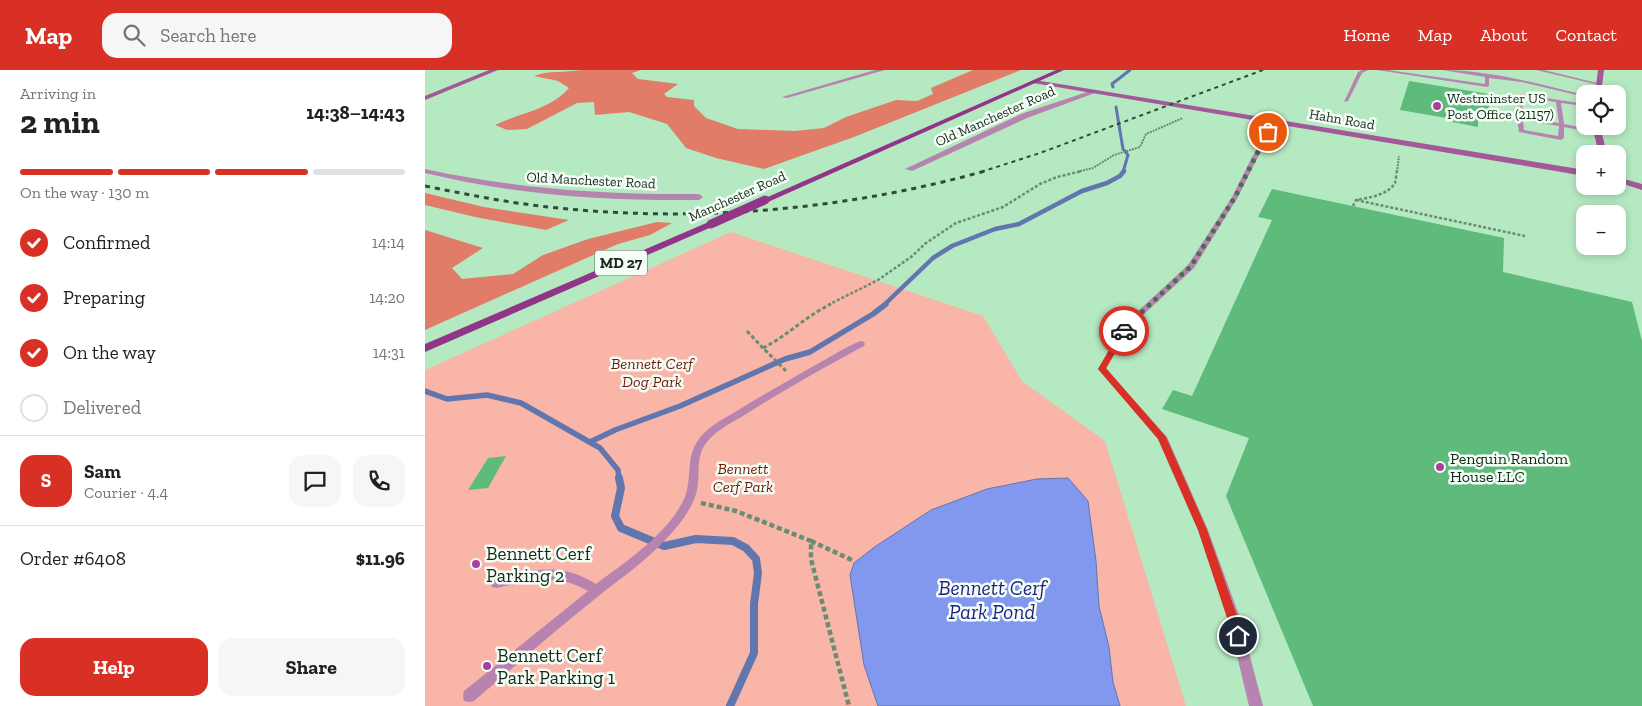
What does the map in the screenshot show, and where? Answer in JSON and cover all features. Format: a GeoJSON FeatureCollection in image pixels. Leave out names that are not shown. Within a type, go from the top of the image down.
{"type":"FeatureCollection","features":[{"type":"Feature","properties":{"kind":"main road"},"geometry":{"type":"LineString","coordinates":[[425,98],[495,70]]}},
{"type":"Feature","properties":{"kind":"main road","name":"Manchester Road"},"geometry":{"type":"LineString","coordinates":[[425,348],[1061,70]]}},
{"type":"Feature","properties":{"kind":"main road"},"geometry":{"type":"LineString","coordinates":[[1599,85],[1601,70]]}},
{"type":"Feature","properties":{"kind":"main road","name":"Hahn Road"},"geometry":{"type":"LineString","coordinates":[[1035,82],[1576,172]]}},
{"type":"Feature","properties":{"kind":"main road"},"geometry":{"type":"LineString","coordinates":[[1626,179],[1642,180]]}},
{"type":"Feature","properties":{"kind":"main road"},"geometry":{"type":"LineString","coordinates":[[1626,181],[1642,187]]}},
{"type":"Feature","properties":{"kind":"street"},"geometry":{"type":"LineString","coordinates":[[785,97],[882,70]]}},
{"type":"Feature","properties":{"kind":"street","name":"Old Manchester Road"},"geometry":{"type":"LineString","coordinates":[[909,168],[975,140],[1024,116],[1093,92]]}},
{"type":"Feature","properties":{"kind":"street","name":"Old Manchester Road"},"geometry":{"type":"LineString","coordinates":[[425,171],[521,191],[634,198],[699,197]]}},
{"type":"Feature","properties":{"kind":"lane"},"geometry":{"type":"LineString","coordinates":[[1346,101],[1360,72],[1366,70]]}},
{"type":"Feature","properties":{"kind":"lane"},"geometry":{"type":"LineString","coordinates":[[1379,70],[1487,86],[1487,76]]}},
{"type":"Feature","properties":{"kind":"lane"},"geometry":{"type":"LineString","coordinates":[[1444,70],[1529,82],[1576,94]]}},
{"type":"Feature","properties":{"kind":"lane"},"geometry":{"type":"LineString","coordinates":[[1538,70],[1599,82]]}},
{"type":"Feature","properties":{"kind":"lane"},"geometry":{"type":"LineString","coordinates":[[1572,70],[1569,74],[1572,76],[1599,82]]}},
{"type":"Feature","properties":{"kind":"lane"},"geometry":{"type":"LineString","coordinates":[[1559,100],[1562,126],[1561,138],[1521,131],[1520,95],[1559,100],[1576,103]]}},
{"type":"Feature","properties":{"kind":"lane"},"geometry":{"type":"LineString","coordinates":[[1520,118],[1576,127]]}},
{"type":"Feature","properties":{"kind":"lane"},"geometry":{"type":"LineString","coordinates":[[1256,706],[1227,600],[1203,530],[1162,437],[1102,369],[1127,326],[1191,266],[1235,197],[1275,122]]}},
{"type":"Feature","properties":{"kind":"lane"},"geometry":{"type":"LineString","coordinates":[[469,696],[639,557],[665,531],[685,507],[691,494],[693,462],[704,440],[721,426],[861,344]]}},
{"type":"Feature","properties":{"kind":"lane"},"geometry":{"type":"LineString","coordinates":[[496,584],[552,572],[582,580],[597,590]]}},
{"type":"Feature","properties":{"kind":"path"},"geometry":{"type":"LineString","coordinates":[[763,348],[775,342],[820,309],[878,280],[911,257],[926,243],[957,223],[1003,207],[1040,184],[1057,176],[1093,168],[1114,155],[1134,150],[1140,147],[1146,134],[1182,119],[1192,108]]}},
{"type":"Feature","properties":{"kind":"path"},"geometry":{"type":"LineString","coordinates":[[1356,200],[1374,197],[1395,184],[1399,156]]}},
{"type":"Feature","properties":{"kind":"path"},"geometry":{"type":"LineString","coordinates":[[1353,206],[1356,200]]}},
{"type":"Feature","properties":{"kind":"path"},"geometry":{"type":"LineString","coordinates":[[1356,200],[1525,236]]}},
{"type":"Feature","properties":{"kind":"path"},"geometry":{"type":"LineString","coordinates":[[747,331],[795,381]]}},
{"type":"Feature","properties":{"kind":"path"},"geometry":{"type":"LineString","coordinates":[[691,494],[700,503],[735,511],[811,541],[855,561]]}},
{"type":"Feature","properties":{"kind":"path"},"geometry":{"type":"LineString","coordinates":[[811,541],[811,559],[849,706]]}},
{"type":"Feature","properties":{"kind":"green space","name":"Bennett Cerf Park"},"geometry":{"type":"Polygon","coordinates":[[[731,232],[983,316],[1022,381],[1105,441],[1186,706],[425,706],[425,370],[731,232]]]}},
{"type":"Feature","properties":{"kind":"shaded area"},"geometry":{"type":"Polygon","coordinates":[[[581,70],[641,70],[632,73],[638,79],[678,84],[664,94],[667,97],[694,100],[694,106],[706,118],[738,129],[795,131],[824,128],[846,117],[896,100],[917,101],[933,94],[931,88],[973,70],[1021,70],[854,137],[764,169],[716,158],[686,148],[667,124],[629,112],[595,115],[594,102],[577,103],[527,129],[507,130],[495,125],[544,106],[569,88],[558,81],[534,76],[545,73],[581,70]]]}},
{"type":"Feature","properties":{"kind":"shaded area"},"geometry":{"type":"Polygon","coordinates":[[[425,193],[484,207],[569,220],[546,230],[475,217],[425,205],[425,193]]]}},
{"type":"Feature","properties":{"kind":"shaded area"},"geometry":{"type":"Polygon","coordinates":[[[657,222],[672,223],[650,235],[618,244],[425,330],[425,230],[483,248],[452,268],[462,279],[513,274],[543,255],[588,239],[657,222]]]}},
{"type":"Feature","properties":{"kind":"water","name":"Bennett Cerf Park Pond"},"geometry":{"type":"Polygon","coordinates":[[[1068,478],[1088,501],[1096,561],[1099,606],[1109,647],[1113,682],[1120,706],[878,706],[864,665],[850,575],[854,563],[876,546],[931,510],[987,489],[1037,479],[1068,478]]]}},
{"type":"Feature","properties":{"kind":"building","name":"Westminster US Post Office (21157)"},"geometry":{"type":"Polygon","coordinates":[[[1409,81],[1489,94],[1489,110],[1478,112],[1478,127],[1452,122],[1452,119],[1400,110],[1409,81]]]}},
{"type":"Feature","properties":{"kind":"building","name":"Penguin Random House LLC"},"geometry":{"type":"Polygon","coordinates":[[[1272,189],[1504,238],[1503,272],[1632,302],[1642,341],[1642,706],[1313,706],[1226,496],[1249,438],[1162,409],[1173,390],[1192,396],[1272,220],[1258,217],[1272,189]]]}},
{"type":"Feature","properties":{"kind":"building"},"geometry":{"type":"Polygon","coordinates":[[[506,456],[488,488],[468,490],[488,458],[506,456]]]}},
{"type":"Feature","properties":{"kind":"waterway"},"geometry":{"type":"LineString","coordinates":[[1113,87],[1112,84],[1130,70]]}},
{"type":"Feature","properties":{"kind":"waterway"},"geometry":{"type":"LineString","coordinates":[[1116,107],[1123,149],[1128,155],[1123,172]]}},
{"type":"Feature","properties":{"kind":"waterway"},"geometry":{"type":"LineString","coordinates":[[884,305],[933,258],[952,246],[995,229],[1019,224],[1082,191],[1107,183],[1120,176],[1124,171]]}},
{"type":"Feature","properties":{"kind":"waterway"},"geometry":{"type":"LineString","coordinates":[[590,442],[615,430],[680,406],[785,359],[810,352],[873,314],[886,304]]}},
{"type":"Feature","properties":{"kind":"waterway"},"geometry":{"type":"LineString","coordinates":[[425,391],[447,399],[487,395],[521,403],[600,448],[618,470],[619,479]]}},
{"type":"Feature","properties":{"kind":"waterway"},"geometry":{"type":"LineString","coordinates":[[619,478],[621,488],[615,516],[621,528],[664,546],[696,539],[733,541],[746,548],[756,559],[758,573],[754,604],[754,653],[730,706]]}},
{"type":"Feature","properties":{"kind":"railway"},"geometry":{"type":"LineString","coordinates":[[981,172],[1040,153],[1263,70]]}},
{"type":"Feature","properties":{"kind":"railway"},"geometry":{"type":"LineString","coordinates":[[981,172],[985,171]]}},
{"type":"Feature","properties":{"kind":"railway"},"geometry":{"type":"LineString","coordinates":[[425,186],[509,202],[559,208],[666,214],[720,213],[828,203],[881,195],[981,172]]}},
{"type":"Feature","properties":{"kind":"way so far"},"geometry":{"type":"LineString","coordinates":[[1124,331],[1191,266],[1235,197],[1268,132]]}},
{"type":"Feature","properties":{"kind":"place","name":"Westminster US Post Office (21157)"},"geometry":{"type":"Point","coordinates":[1437,106]}},
{"type":"Feature","properties":{"kind":"place","name":"Penguin Random House LLC"},"geometry":{"type":"Point","coordinates":[1440,467]}},
{"type":"Feature","properties":{"kind":"place","name":"Bennett Cerf Parking 2"},"geometry":{"type":"Point","coordinates":[476,564]}},
{"type":"Feature","properties":{"kind":"place","name":"Bennett Cerf Park Parking 1"},"geometry":{"type":"Point","coordinates":[487,666]}},
{"type":"Feature","properties":{"kind":"route"},"geometry":{"type":"LineString","coordinates":[[1124,331],[1102,369],[1162,437],[1203,530],[1238,636]]}},
{"type":"Feature","properties":{"kind":"park label","name":"Bennett Cerf Dog Park"},"geometry":{"type":"Point","coordinates":[652,372]}}]}
